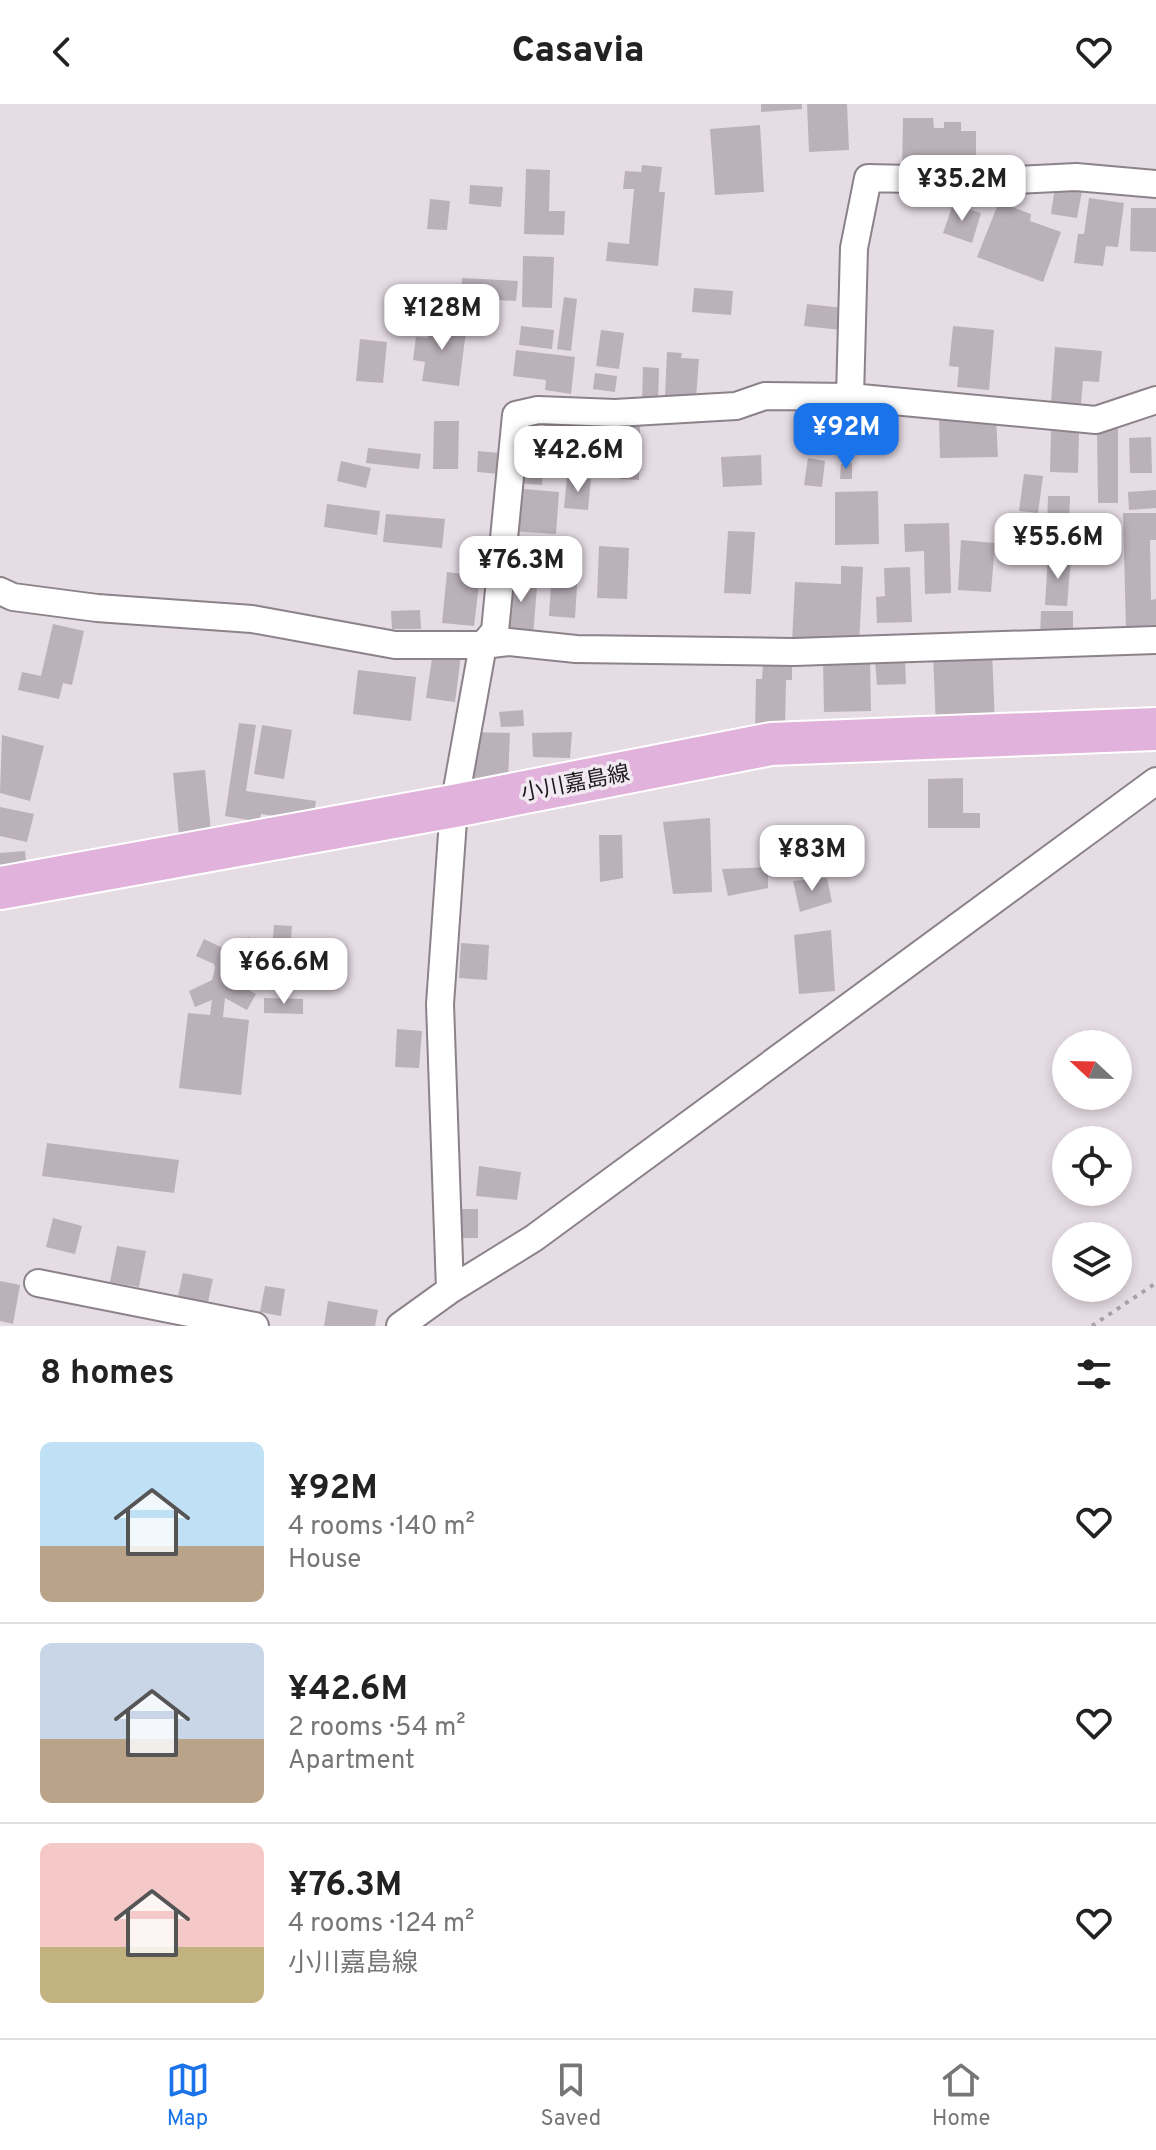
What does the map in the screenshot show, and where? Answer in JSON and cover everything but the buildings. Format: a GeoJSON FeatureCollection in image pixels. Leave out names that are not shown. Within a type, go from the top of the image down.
{"type":"FeatureCollection","features":[{"type":"Feature","properties":{"kind":"main road","name":"小川嘉島線"},"geometry":{"type":"LineString","coordinates":[[0,888],[454,806],[771,744],[1156,729]]}},
{"type":"Feature","properties":{"kind":"street"},"geometry":{"type":"LineString","coordinates":[[850,397],[854,248],[868,178],[995,181],[1076,177],[1156,184]]}},
{"type":"Feature","properties":{"kind":"street"},"geometry":{"type":"LineString","coordinates":[[450,1290],[440,1004],[454,806],[483,645],[495,631],[516,415],[538,410],[615,413],[736,406],[765,396],[850,397],[1096,420],[1156,400]]}},
{"type":"Feature","properties":{"kind":"street"},"geometry":{"type":"LineString","coordinates":[[0,591],[13,597],[97,608],[252,619],[395,645],[508,642],[576,649],[794,652],[1156,640]]}},
{"type":"Feature","properties":{"kind":"street"},"geometry":{"type":"LineString","coordinates":[[400,1326],[450,1290],[534,1238],[1156,781]]}},
{"type":"Feature","properties":{"kind":"street"},"geometry":{"type":"LineString","coordinates":[[38,1283],[255,1326]]}},
{"type":"Feature","properties":{"kind":"path"},"geometry":{"type":"LineString","coordinates":[[1092,1326],[1156,1283]]}}]}
